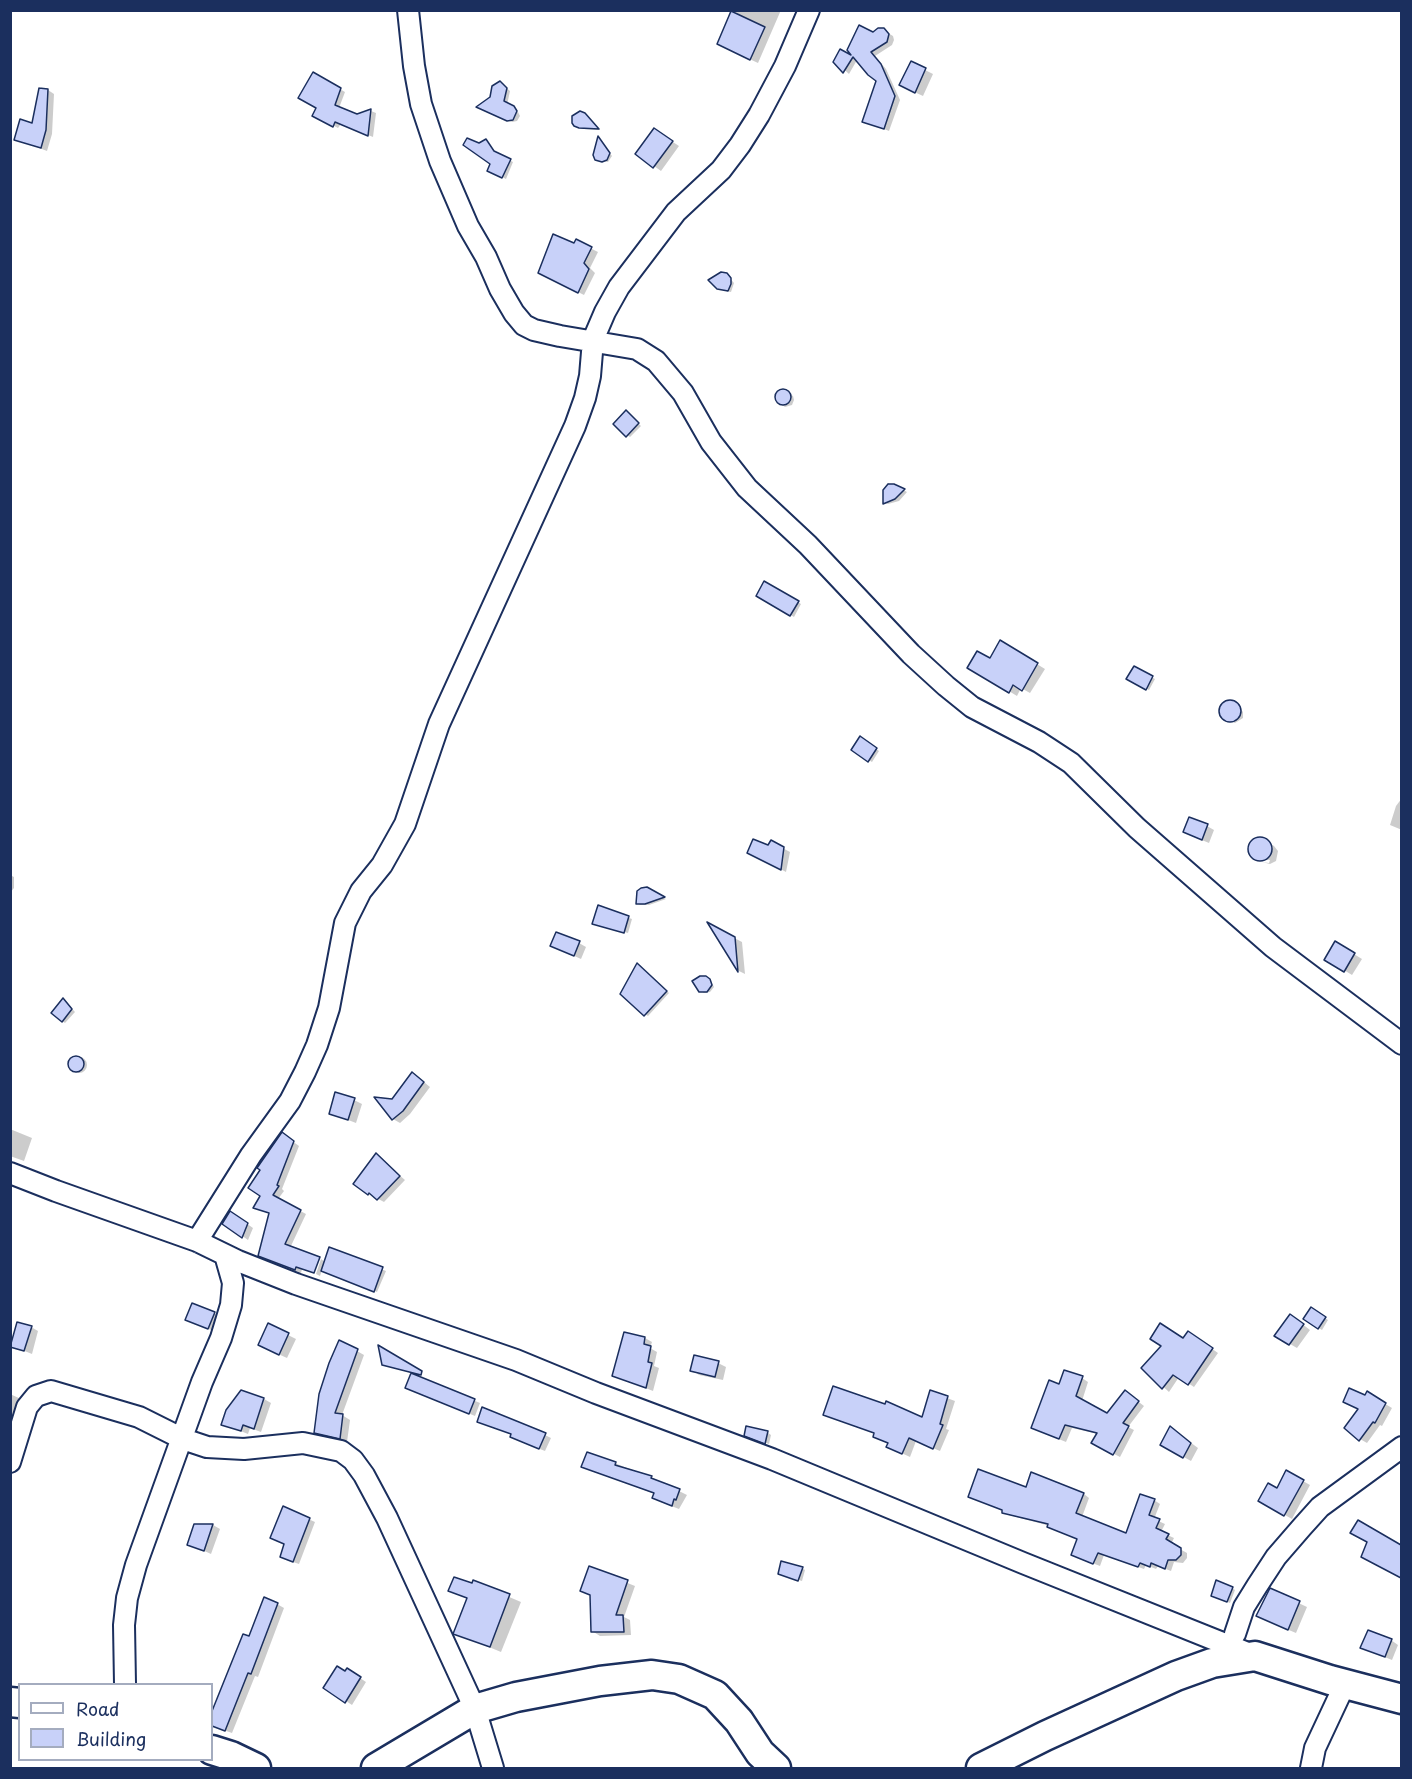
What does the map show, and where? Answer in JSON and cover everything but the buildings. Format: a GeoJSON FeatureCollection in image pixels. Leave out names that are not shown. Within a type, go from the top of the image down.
{"type":"FeatureCollection","features":[{"type":"Feature","properties":{"kind":"street"},"geometry":{"type":"LineString","coordinates":[[408,10],[421,104],[440,161],[460,208],[500,289],[524,325],[534,330],[560,336],[637,349],[656,361],[683,393],[711,442],[747,488],[808,545],[911,654],[972,707],[1039,742],[1071,763],[1137,828],[1273,947],[1401,1044]]}},
{"type":"Feature","properties":{"kind":"street"},"geometry":{"type":"LineString","coordinates":[[197,1241],[251,1155],[290,1101],[309,1063],[329,1008],[345,923],[361,891],[382,865],[405,824],[439,724],[575,426],[585,399],[590,376],[593,340],[619,287],[676,212],[721,170],[740,146],[785,66],[809,10]]}},
{"type":"Feature","properties":{"kind":"street"},"geometry":{"type":"LineString","coordinates":[[10,1173],[197,1241],[296,1284],[516,1360],[596,1393],[772,1459],[1256,1656],[1401,1700]]}},
{"type":"Feature","properties":{"kind":"street"},"geometry":{"type":"LineString","coordinates":[[125,1683],[124,1625],[127,1598],[136,1565],[202,1382],[221,1338],[231,1305],[233,1283],[225,1255]]}},
{"type":"Feature","properties":{"kind":"street"},"geometry":{"type":"LineString","coordinates":[[10,1462],[27,1407],[36,1396],[51,1391],[139,1417],[183,1439],[207,1447],[224,1449],[303,1443],[341,1451],[353,1460],[364,1475],[387,1518],[475,1709],[493,1768]]}},
{"type":"Feature","properties":{"kind":"street"},"geometry":{"type":"LineString","coordinates":[[1235,1634],[1244,1607],[1257,1586],[1276,1557],[1302,1527],[1320,1507],[1401,1447]]}},
{"type":"Feature","properties":{"kind":"street"},"geometry":{"type":"LineString","coordinates":[[981,1768],[1176,1676],[1212,1663],[1256,1656]]}},
{"type":"Feature","properties":{"kind":"street"},"geometry":{"type":"LineString","coordinates":[[376,1768],[475,1709],[516,1697],[600,1681],[652,1675],[679,1679],[714,1695],[739,1721],[760,1753],[776,1768]]}},
{"type":"Feature","properties":{"kind":"street"},"geometry":{"type":"LineString","coordinates":[[1311,1768],[1315,1748],[1345,1684]]}},
{"type":"Feature","properties":{"kind":"street"},"geometry":{"type":"LineString","coordinates":[[213,1750],[256,1768]]}}]}
